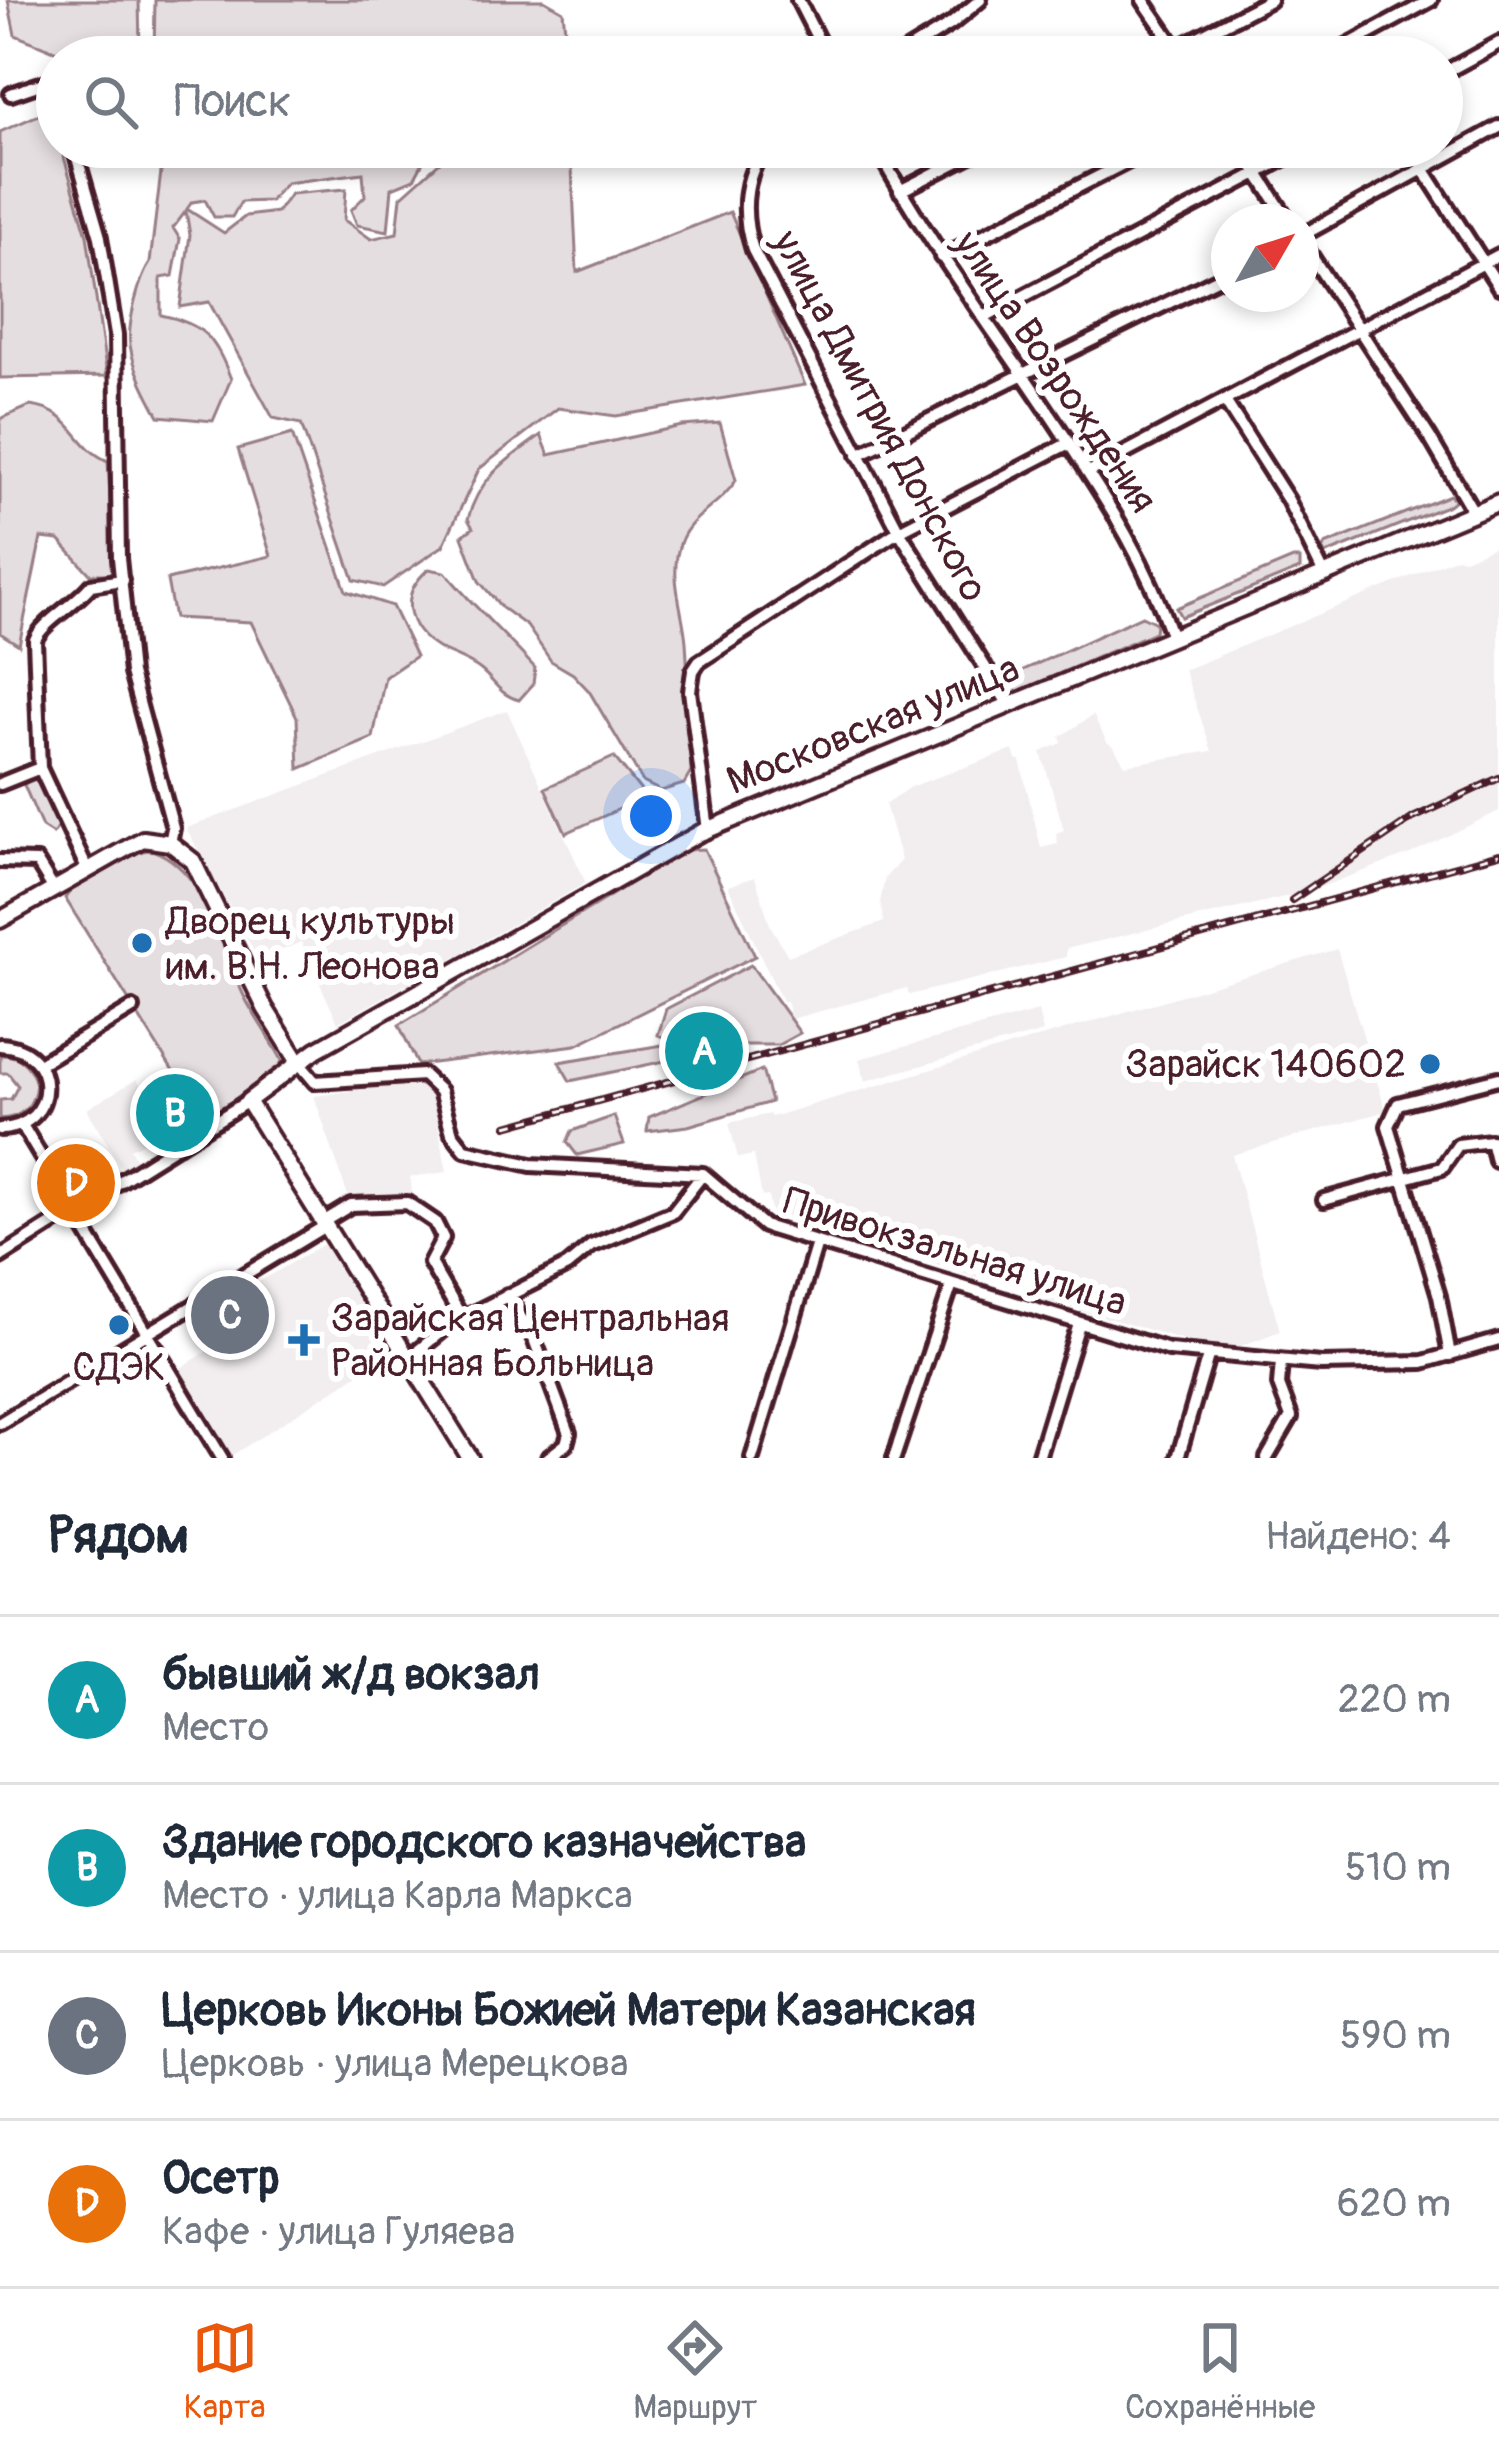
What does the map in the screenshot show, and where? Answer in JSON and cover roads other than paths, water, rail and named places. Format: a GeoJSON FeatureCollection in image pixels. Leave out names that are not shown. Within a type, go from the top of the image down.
{"type":"FeatureCollection","features":[{"type":"Feature","properties":{"kind":"main road","name":"Московская улица"},"geometry":{"type":"LineString","coordinates":[[248,1101],[316,1050],[708,830],[1499,502]]}},
{"type":"Feature","properties":{"kind":"main road"},"geometry":{"type":"LineString","coordinates":[[0,920],[143,839],[170,843],[183,850],[208,886],[271,1021],[300,1064]]}},
{"type":"Feature","properties":{"kind":"main road"},"geometry":{"type":"LineString","coordinates":[[248,1101],[470,1458]]}},
{"type":"Feature","properties":{"kind":"street"},"geometry":{"type":"LineString","coordinates":[[799,0],[817,36]]}},
{"type":"Feature","properties":{"kind":"street"},"geometry":{"type":"LineString","coordinates":[[931,36],[980,0]]}},
{"type":"Feature","properties":{"kind":"street"},"geometry":{"type":"LineString","coordinates":[[1143,0],[1167,36]]}},
{"type":"Feature","properties":{"kind":"street"},"geometry":{"type":"LineString","coordinates":[[1208,36],[1270,0]]}},
{"type":"Feature","properties":{"kind":"street"},"geometry":{"type":"LineString","coordinates":[[1365,36],[1431,0]]}},
{"type":"Feature","properties":{"kind":"street"},"geometry":{"type":"LineString","coordinates":[[1463,63],[1499,43]]}},
{"type":"Feature","properties":{"kind":"street"},"geometry":{"type":"LineString","coordinates":[[11,94],[36,85]]}},
{"type":"Feature","properties":{"kind":"street"},"geometry":{"type":"LineString","coordinates":[[1463,147],[1498,130]]}},
{"type":"Feature","properties":{"kind":"street"},"geometry":{"type":"LineString","coordinates":[[80,168],[100,238],[116,335],[120,396],[116,453],[131,673],[173,828],[170,843]]}},
{"type":"Feature","properties":{"kind":"street","name":"улица Дмитрия Донского"},"geometry":{"type":"LineString","coordinates":[[755,168],[748,182],[747,233],[770,291],[899,531],[1009,705]]}},
{"type":"Feature","properties":{"kind":"street","name":"улица Возрождения"},"geometry":{"type":"LineString","coordinates":[[887,168],[941,257],[1138,550],[1172,637]]}},
{"type":"Feature","properties":{"kind":"street"},"geometry":{"type":"LineString","coordinates":[[900,191],[945,168]]}},
{"type":"Feature","properties":{"kind":"street"},"geometry":{"type":"LineString","coordinates":[[941,257],[1115,168]]}},
{"type":"Feature","properties":{"kind":"street"},"geometry":{"type":"LineString","coordinates":[[1254,168],[1277,204]]}},
{"type":"Feature","properties":{"kind":"street"},"geometry":{"type":"LineString","coordinates":[[984,317],[1269,168]]}},
{"type":"Feature","properties":{"kind":"street"},"geometry":{"type":"LineString","coordinates":[[1319,227],[1419,168]]}},
{"type":"Feature","properties":{"kind":"street"},"geometry":{"type":"LineString","coordinates":[[1423,168],[1499,287]]}},
{"type":"Feature","properties":{"kind":"street"},"geometry":{"type":"LineString","coordinates":[[1089,472],[1499,255]]}},
{"type":"Feature","properties":{"kind":"street"},"geometry":{"type":"LineString","coordinates":[[1319,267],[1474,513]]}},
{"type":"Feature","properties":{"kind":"street"},"geometry":{"type":"LineString","coordinates":[[858,455],[1211,282]]}},
{"type":"Feature","properties":{"kind":"street"},"geometry":{"type":"LineString","coordinates":[[1225,401],[1288,500],[1324,574]]}},
{"type":"Feature","properties":{"kind":"street"},"geometry":{"type":"LineString","coordinates":[[708,830],[690,691],[699,662],[899,531],[1069,443]]}},
{"type":"Feature","properties":{"kind":"street"},"geometry":{"type":"LineString","coordinates":[[87,869],[40,768],[34,640],[40,627],[62,614],[91,585],[122,580]]}},
{"type":"Feature","properties":{"kind":"street"},"geometry":{"type":"LineString","coordinates":[[0,784],[40,768]]}},
{"type":"Feature","properties":{"kind":"street"},"geometry":{"type":"LineString","coordinates":[[0,861],[37,862],[53,888]]}},
{"type":"Feature","properties":{"kind":"street"},"geometry":{"type":"LineString","coordinates":[[39,1064],[134,1009]]}},
{"type":"Feature","properties":{"kind":"street"},"geometry":{"type":"LineString","coordinates":[[0,1045],[25,1051],[39,1064],[46,1081],[36,1114],[22,1125],[0,1129]]}},
{"type":"Feature","properties":{"kind":"street"},"geometry":{"type":"LineString","coordinates":[[300,1064],[315,1082],[423,1075],[440,1091],[459,1145],[480,1155],[531,1165],[703,1174]]}},
{"type":"Feature","properties":{"kind":"street"},"geometry":{"type":"LineString","coordinates":[[1450,1355],[1439,1296],[1388,1129],[1398,1104],[1499,1078]]}},
{"type":"Feature","properties":{"kind":"street"},"geometry":{"type":"LineString","coordinates":[[0,1257],[248,1101]]}},
{"type":"Feature","properties":{"kind":"street"},"geometry":{"type":"LineString","coordinates":[[22,1125],[221,1458]]}},
{"type":"Feature","properties":{"kind":"street"},"geometry":{"type":"LineString","coordinates":[[1324,1200],[1442,1168],[1458,1145],[1491,1141],[1496,1161]]}},
{"type":"Feature","properties":{"kind":"street"},"geometry":{"type":"LineString","coordinates":[[409,1358],[462,1318],[566,1266],[591,1246],[673,1212],[703,1174]]}},
{"type":"Feature","properties":{"kind":"street","name":"Привокзальная улица"},"geometry":{"type":"LineString","coordinates":[[703,1174],[757,1222],[1168,1350],[1281,1362],[1423,1362],[1499,1340]]}},
{"type":"Feature","properties":{"kind":"street"},"geometry":{"type":"LineString","coordinates":[[0,1423],[149,1336],[351,1205],[407,1203],[440,1229],[443,1238],[430,1263],[462,1318]]}},
{"type":"Feature","properties":{"kind":"street"},"geometry":{"type":"LineString","coordinates":[[752,1458],[818,1243]]}},
{"type":"Feature","properties":{"kind":"street"},"geometry":{"type":"LineString","coordinates":[[894,1458],[952,1284]]}},
{"type":"Feature","properties":{"kind":"street"},"geometry":{"type":"LineString","coordinates":[[507,1295],[534,1340],[569,1433],[566,1444],[548,1458]]}},
{"type":"Feature","properties":{"kind":"street"},"geometry":{"type":"LineString","coordinates":[[1038,1458],[1079,1324]]}},
{"type":"Feature","properties":{"kind":"street"},"geometry":{"type":"LineString","coordinates":[[1178,1458],[1208,1356]]}},
{"type":"Feature","properties":{"kind":"street"},"geometry":{"type":"LineString","coordinates":[[1267,1458],[1291,1417],[1279,1385],[1281,1362]]}},
{"type":"Feature","properties":{"kind":"railway"},"geometry":{"type":"LineString","coordinates":[[1292,900],[1413,818],[1499,778]]}},
{"type":"Feature","properties":{"kind":"railway"},"geometry":{"type":"LineString","coordinates":[[507,1126],[1499,854]]}},
{"type":"Feature","properties":{"kind":"place","name":"Дворец культуры им. В.Н. Леонова"},"geometry":{"type":"Point","coordinates":[142,943]}},
{"type":"Feature","properties":{"kind":"place","name":"бывший ж/д вокзал"},"geometry":{"type":"Point","coordinates":[704,1051]}},
{"type":"Feature","properties":{"kind":"place","name":"Зарайск 140602"},"geometry":{"type":"Point","coordinates":[1430,1064]}},
{"type":"Feature","properties":{"kind":"place","name":"Здание городского казначейства"},"geometry":{"type":"Point","coordinates":[175,1113]}},
{"type":"Feature","properties":{"kind":"place","name":"Осетр"},"geometry":{"type":"Point","coordinates":[76,1183]}},
{"type":"Feature","properties":{"kind":"place","name":"Церковь Иконы Божией Матери Казанская"},"geometry":{"type":"Point","coordinates":[230,1315]}},
{"type":"Feature","properties":{"kind":"place","name":"СДЭК"},"geometry":{"type":"Point","coordinates":[119,1325]}},
{"type":"Feature","properties":{"kind":"place","name":"Зарайская Центральная Районная Больница"},"geometry":{"type":"Point","coordinates":[304,1340]}}]}
